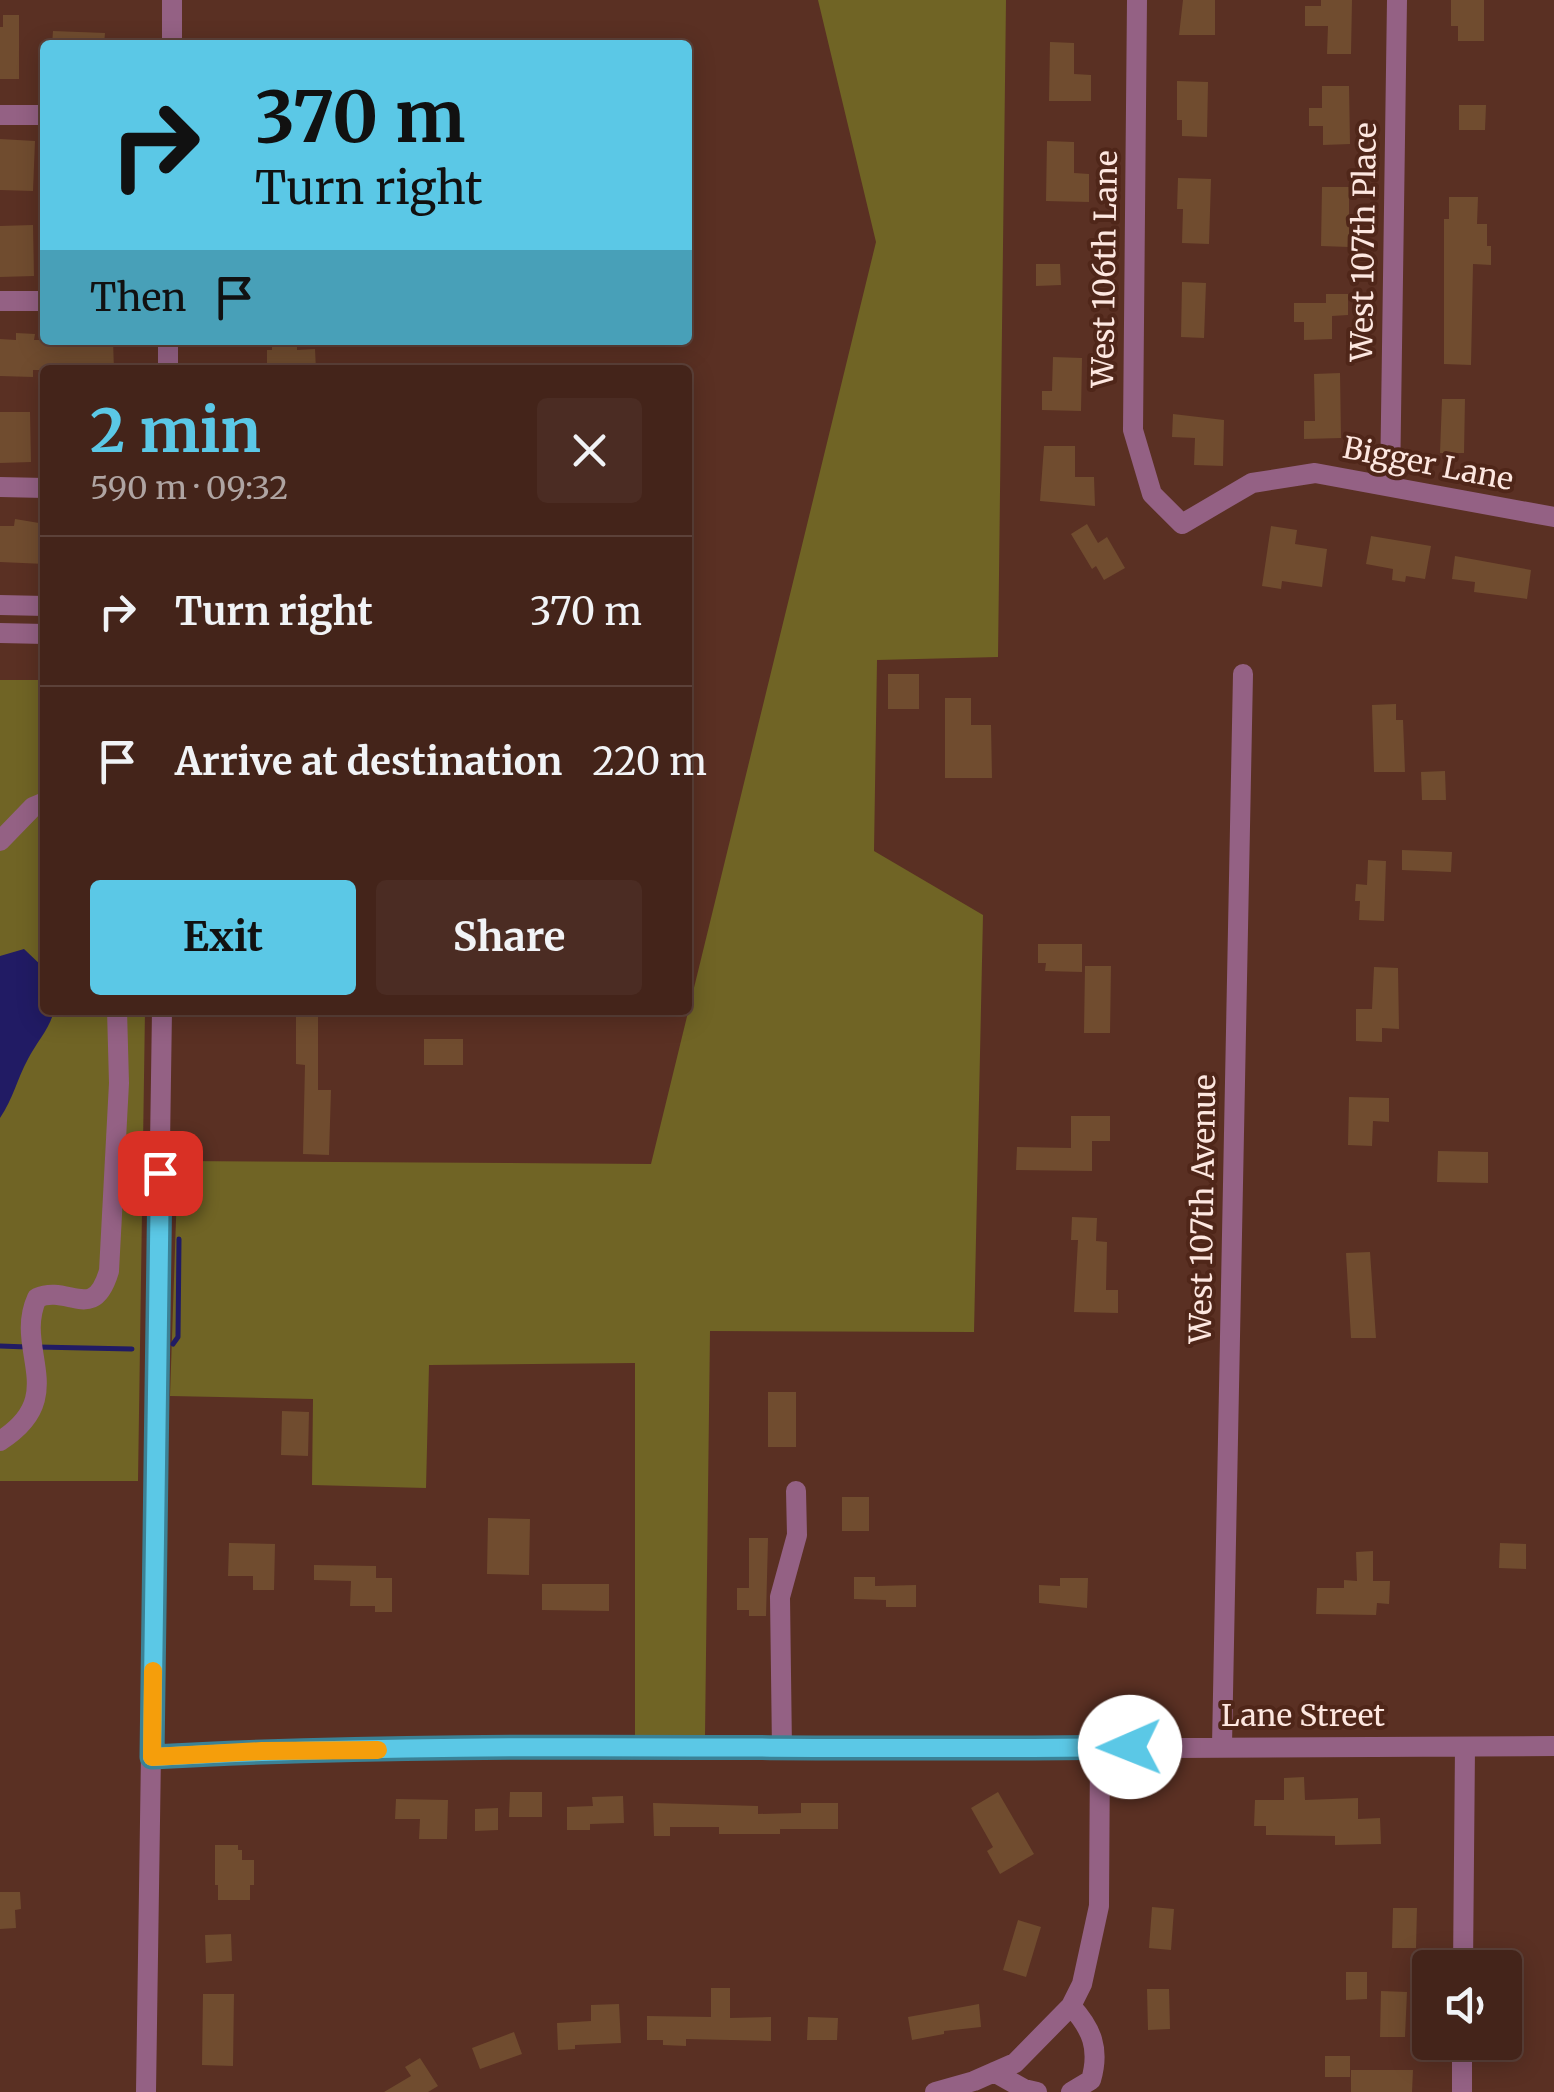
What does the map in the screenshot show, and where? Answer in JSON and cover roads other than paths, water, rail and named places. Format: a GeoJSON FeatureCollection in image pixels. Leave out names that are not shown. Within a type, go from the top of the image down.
{"type":"FeatureCollection","features":[{"type":"Feature","properties":{"kind":"street"},"geometry":{"type":"LineString","coordinates":[[172,0],[172,40]]}},
{"type":"Feature","properties":{"kind":"street","name":"West 106th Lane"},"geometry":{"type":"LineString","coordinates":[[1137,0],[1133,430],[1152,494],[1182,524]]}},
{"type":"Feature","properties":{"kind":"street","name":"West 107th Place"},"geometry":{"type":"LineString","coordinates":[[1390,486],[1398,0]]}},
{"type":"Feature","properties":{"kind":"street"},"geometry":{"type":"LineString","coordinates":[[0,115],[40,115]]}},
{"type":"Feature","properties":{"kind":"street"},"geometry":{"type":"LineString","coordinates":[[0,301],[40,302]]}},
{"type":"Feature","properties":{"kind":"street","name":"Bigger Lane"},"geometry":{"type":"LineString","coordinates":[[1182,524],[1252,483],[1315,473],[1554,517]]}},
{"type":"Feature","properties":{"kind":"street"},"geometry":{"type":"LineString","coordinates":[[0,487],[40,488]]}},
{"type":"Feature","properties":{"kind":"street"},"geometry":{"type":"LineString","coordinates":[[0,606],[40,606]]}},
{"type":"Feature","properties":{"kind":"street"},"geometry":{"type":"LineString","coordinates":[[0,633],[40,634]]}},
{"type":"Feature","properties":{"kind":"street","name":"West 107th Avenue"},"geometry":{"type":"LineString","coordinates":[[1222,1746],[1243,674]]}},
{"type":"Feature","properties":{"kind":"street"},"geometry":{"type":"LineString","coordinates":[[0,841],[40,805]]}},
{"type":"Feature","properties":{"kind":"street"},"geometry":{"type":"LineString","coordinates":[[0,1441],[20,1427],[34,1405],[37,1387],[32,1317],[37,1298],[48,1294],[88,1301],[105,1285],[109,1271],[119,1083],[118,1015]]}},
{"type":"Feature","properties":{"kind":"street"},"geometry":{"type":"LineString","coordinates":[[146,2092],[162,1015]]}},
{"type":"Feature","properties":{"kind":"street"},"geometry":{"type":"LineString","coordinates":[[782,1750],[780,1597],[797,1535],[796,1491]]}},
{"type":"Feature","properties":{"kind":"street","name":"Lane Street"},"geometry":{"type":"LineString","coordinates":[[152,1757],[496,1747],[782,1750],[1554,1746]]}},
{"type":"Feature","properties":{"kind":"street"},"geometry":{"type":"LineString","coordinates":[[934,2092],[1015,2063],[1071,2006],[1090,1962],[1099,1906],[1100,1747]]}},
{"type":"Feature","properties":{"kind":"street"},"geometry":{"type":"LineString","coordinates":[[1463,1950],[1465,1747]]}},
{"type":"Feature","properties":{"kind":"street"},"geometry":{"type":"LineString","coordinates":[[1071,2006],[1094,2038],[1098,2059],[1096,2086],[1071,2092]]}},
{"type":"Feature","properties":{"kind":"street"},"geometry":{"type":"LineString","coordinates":[[1462,2060],[1462,2092]]}},
{"type":"Feature","properties":{"kind":"street"},"geometry":{"type":"LineString","coordinates":[[994,2072],[1037,2092]]}},
{"type":"Feature","properties":{"kind":"waterway"},"geometry":{"type":"LineString","coordinates":[[173,1344],[178,1337],[179,1239]]}},
{"type":"Feature","properties":{"kind":"waterway"},"geometry":{"type":"LineString","coordinates":[[0,1346],[27,1347]]}},
{"type":"Feature","properties":{"kind":"waterway"},"geometry":{"type":"LineString","coordinates":[[38,1347],[132,1349]]}}]}
